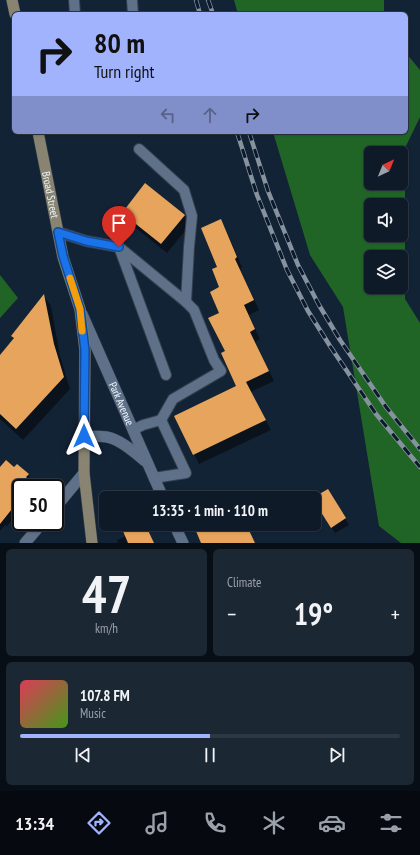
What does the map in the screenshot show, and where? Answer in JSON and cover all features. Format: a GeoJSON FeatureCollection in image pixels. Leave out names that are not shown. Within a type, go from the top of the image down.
{"type":"FeatureCollection","features":[{"type":"Feature","properties":{"kind":"main road"},"geometry":{"type":"LineString","coordinates":[[12,0],[15,12]]}},
{"type":"Feature","properties":{"kind":"main road","name":"Broad Street"},"geometry":{"type":"LineString","coordinates":[[38,134],[63,256],[80,309],[85,350],[84,473],[92,543]]}},
{"type":"Feature","properties":{"kind":"street","name":"Park Avenue"},"geometry":{"type":"LineString","coordinates":[[80,309],[160,491]]}},
{"type":"Feature","properties":{"kind":"street"},"geometry":{"type":"LineString","coordinates":[[84,436],[107,437],[130,449],[148,463]]}},
{"type":"Feature","properties":{"kind":"street"},"geometry":{"type":"LineString","coordinates":[[64,497],[84,473]]}},
{"type":"Feature","properties":{"kind":"street"},"geometry":{"type":"LineString","coordinates":[[25,543],[35,531]]}},
{"type":"Feature","properties":{"kind":"street"},"geometry":{"type":"LineString","coordinates":[[177,531],[183,543]]}},
{"type":"Feature","properties":{"kind":"lane"},"geometry":{"type":"LineString","coordinates":[[74,0],[75,12]]}},
{"type":"Feature","properties":{"kind":"lane"},"geometry":{"type":"LineString","coordinates":[[132,0],[133,12]]}},
{"type":"Feature","properties":{"kind":"lane"},"geometry":{"type":"LineString","coordinates":[[139,149],[184,190],[192,216],[186,302]]}},
{"type":"Feature","properties":{"kind":"lane"},"geometry":{"type":"LineString","coordinates":[[58,232],[86,241],[119,247],[186,302],[194,310],[214,360],[220,371],[173,399],[161,420],[143,425],[133,430]]}},
{"type":"Feature","properties":{"kind":"lane"},"geometry":{"type":"LineString","coordinates":[[119,247],[166,375]]}},
{"type":"Feature","properties":{"kind":"lane"},"geometry":{"type":"LineString","coordinates":[[154,478],[186,473],[161,420]]}},
{"type":"Feature","properties":{"kind":"green space"},"geometry":{"type":"Polygon","coordinates":[[[234,0],[384,0],[384,12],[237,12],[234,0]]]}},
{"type":"Feature","properties":{"kind":"green space"},"geometry":{"type":"Polygon","coordinates":[[[408,55],[420,70],[420,117],[406,146],[364,146],[364,190],[405,190],[405,198],[364,198],[364,242],[405,242],[405,250],[364,250],[364,294],[405,294],[405,299],[420,323],[420,543],[401,543],[379,526],[343,307],[310,255],[274,134],[408,134],[408,55]]]}},
{"type":"Feature","properties":{"kind":"green space"},"geometry":{"type":"Polygon","coordinates":[[[0,275],[18,298],[0,318],[0,275]]]}},
{"type":"Feature","properties":{"kind":"building"},"geometry":{"type":"Polygon","coordinates":[[[145,183],[185,215],[161,244],[122,213],[145,183]]]}},
{"type":"Feature","properties":{"kind":"building"},"geometry":{"type":"Polygon","coordinates":[[[221,219],[237,257],[235,259],[254,300],[244,305],[255,329],[250,332],[269,371],[246,382],[266,420],[193,455],[174,416],[236,386],[221,353],[225,351],[208,318],[219,313],[210,292],[219,287],[212,269],[217,267],[201,228],[221,219]]]}},
{"type":"Feature","properties":{"kind":"building"},"geometry":{"type":"Polygon","coordinates":[[[44,294],[54,344],[64,377],[16,429],[0,414],[0,355],[14,338],[11,336],[44,294]]]}},
{"type":"Feature","properties":{"kind":"building"},"geometry":{"type":"Polygon","coordinates":[[[6,460],[14,467],[17,464],[29,474],[26,477],[28,479],[12,479],[12,509],[0,524],[0,467],[6,460]]]}},
{"type":"Feature","properties":{"kind":"building"},"geometry":{"type":"Polygon","coordinates":[[[328,489],[346,518],[331,528],[321,512],[321,493],[328,489]]]}},
{"type":"Feature","properties":{"kind":"building"},"geometry":{"type":"Polygon","coordinates":[[[123,531],[148,531],[154,543],[128,543],[123,531]]]}},
{"type":"Feature","properties":{"kind":"building"},"geometry":{"type":"Polygon","coordinates":[[[196,531],[249,531],[255,543],[201,543],[196,531]]]}},
{"type":"Feature","properties":{"kind":"railway"},"geometry":{"type":"LineString","coordinates":[[196,0],[199,12]]}},
{"type":"Feature","properties":{"kind":"railway"},"geometry":{"type":"LineString","coordinates":[[208,0],[212,12]]}},
{"type":"Feature","properties":{"kind":"railway"},"geometry":{"type":"LineString","coordinates":[[238,134],[257,195],[287,270],[308,311],[376,414],[420,467]]}},
{"type":"Feature","properties":{"kind":"railway"},"geometry":{"type":"LineString","coordinates":[[250,134],[268,191],[298,265],[319,305],[340,340],[386,407],[420,449]]}},
{"type":"Feature","properties":{"kind":"slow traffic"},"geometry":{"type":"LineString","coordinates":[[70,278],[80,309],[82,331]]}},
{"type":"Feature","properties":{"kind":"route"},"geometry":{"type":"LineString","coordinates":[[84,436],[85,350],[80,309],[63,256],[58,232],[86,241],[119,247]]}}]}
